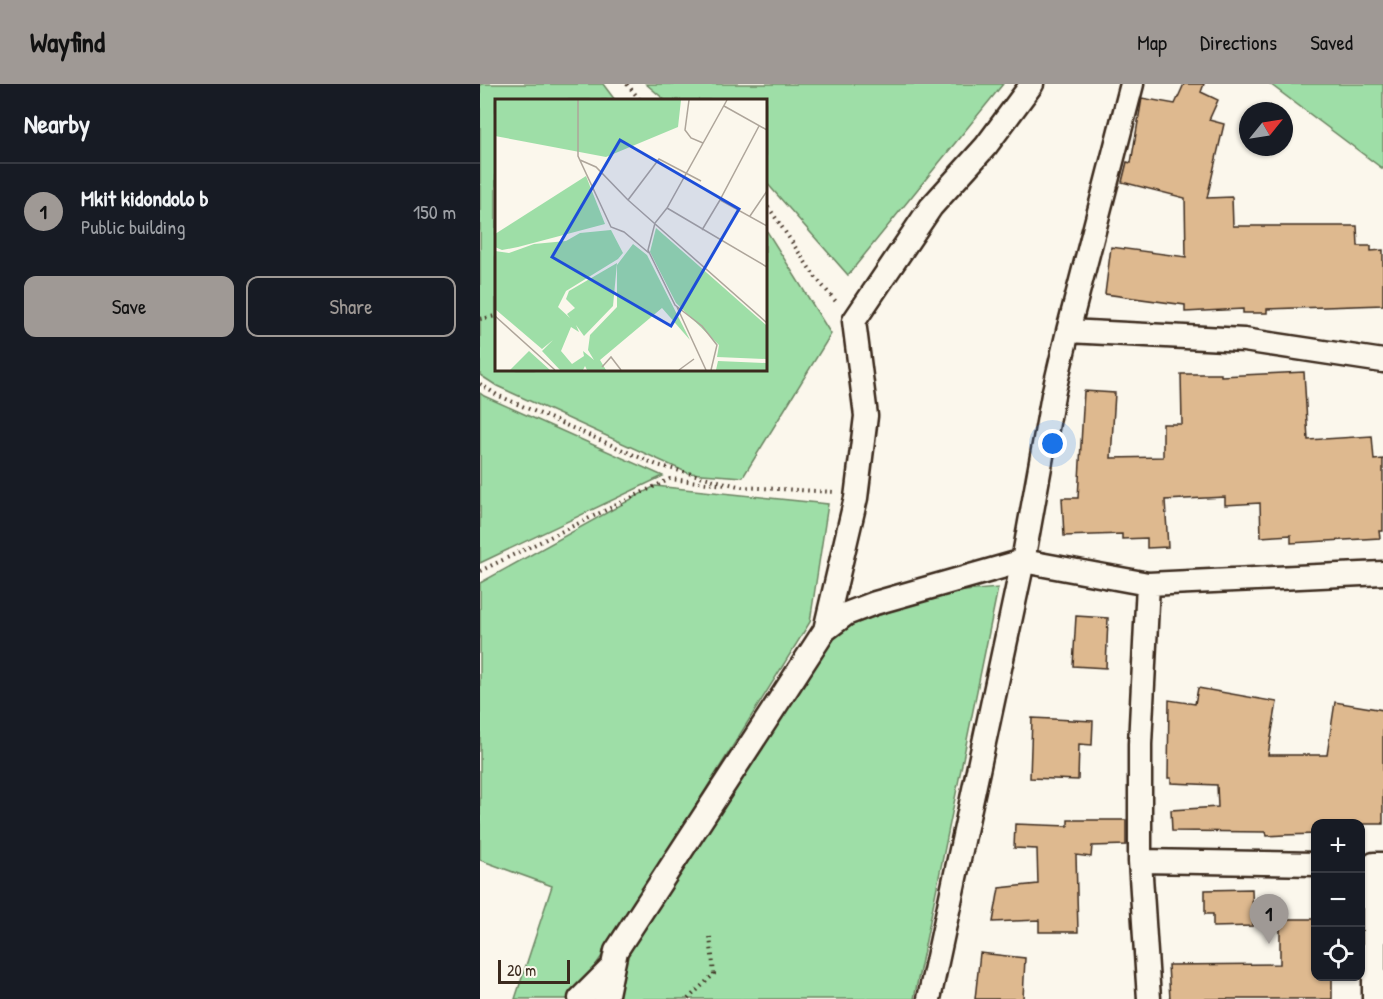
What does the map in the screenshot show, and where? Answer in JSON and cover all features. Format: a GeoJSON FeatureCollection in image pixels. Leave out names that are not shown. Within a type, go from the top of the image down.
{"type":"FeatureCollection","features":[{"type":"Feature","properties":{"kind":"street"},"geometry":{"type":"LineString","coordinates":[[825,630],[857,493],[866,416],[854,321],[931,207],[986,146],[1032,84]]}},
{"type":"Feature","properties":{"kind":"street"},"geometry":{"type":"LineString","coordinates":[[929,999],[1023,561],[1053,395],[1132,84]]}},
{"type":"Feature","properties":{"kind":"street"},"geometry":{"type":"LineString","coordinates":[[1068,331],[1244,340],[1383,362]]}},
{"type":"Feature","properties":{"kind":"street"},"geometry":{"type":"LineString","coordinates":[[606,999],[616,951],[651,894],[825,630],[846,614],[875,603],[1023,561],[1148,584],[1383,573]]}},
{"type":"Feature","properties":{"kind":"street"},"geometry":{"type":"LineString","coordinates":[[1148,584],[1140,744],[1140,861],[1149,999]]}},
{"type":"Feature","properties":{"kind":"street"},"geometry":{"type":"LineString","coordinates":[[1140,861],[1311,864]]}},
{"type":"Feature","properties":{"kind":"street"},"geometry":{"type":"LineString","coordinates":[[1373,864],[1374,999]]}},
{"type":"Feature","properties":{"kind":"street"},"geometry":{"type":"LineString","coordinates":[[580,999],[611,968]]}},
{"type":"Feature","properties":{"kind":"path"},"geometry":{"type":"LineString","coordinates":[[627,84],[639,99]]}},
{"type":"Feature","properties":{"kind":"path"},"geometry":{"type":"LineString","coordinates":[[766,203],[816,278],[854,321]]}},
{"type":"Feature","properties":{"kind":"path"},"geometry":{"type":"LineString","coordinates":[[480,319],[495,316]]}},
{"type":"Feature","properties":{"kind":"path"},"geometry":{"type":"LineString","coordinates":[[480,384],[497,395],[657,465],[742,487]]}},
{"type":"Feature","properties":{"kind":"path"},"geometry":{"type":"LineString","coordinates":[[480,571],[670,479],[742,487],[857,493]]}},
{"type":"Feature","properties":{"kind":"path"},"geometry":{"type":"LineString","coordinates":[[688,999],[714,974],[710,937]]}},
{"type":"Feature","properties":{"kind":"green space"},"geometry":{"type":"Polygon","coordinates":[[[480,84],[603,84],[614,99],[495,99],[495,370],[766,370],[766,230],[831,334],[743,477],[688,473],[497,386],[480,375],[480,84]]]}},
{"type":"Feature","properties":{"kind":"green space"},"geometry":{"type":"Polygon","coordinates":[[[646,84],[1003,84],[848,275],[766,182],[766,99],[664,99],[646,84]]]}},
{"type":"Feature","properties":{"kind":"green space"},"geometry":{"type":"Polygon","coordinates":[[[1270,84],[1383,84],[1383,169],[1270,84]]]}},
{"type":"Feature","properties":{"kind":"green space"},"geometry":{"type":"Polygon","coordinates":[[[480,393],[484,396],[663,476],[480,563],[480,393]]]}},
{"type":"Feature","properties":{"kind":"green space"},"geometry":{"type":"Polygon","coordinates":[[[655,486],[828,504],[810,622],[602,956],[572,999],[515,999],[552,886],[480,860],[480,583],[655,486]]]}},
{"type":"Feature","properties":{"kind":"green space"},"geometry":{"type":"Polygon","coordinates":[[[998,588],[914,999],[615,999],[627,953],[835,631],[942,593],[998,588]]]}},
{"type":"Feature","properties":{"kind":"building"},"geometry":{"type":"Polygon","coordinates":[[[1184,84],[1204,84],[1201,92],[1218,100],[1209,120],[1224,124],[1207,198],[1232,197],[1233,226],[1357,226],[1358,246],[1371,246],[1371,251],[1383,250],[1383,305],[1267,309],[1267,313],[1243,313],[1243,309],[1185,312],[1185,305],[1105,294],[1111,247],[1186,257],[1185,198],[1122,182],[1127,162],[1131,163],[1142,98],[1175,104],[1184,84]]]}},
{"type":"Feature","properties":{"kind":"building"},"geometry":{"type":"Polygon","coordinates":[[[1304,372],[1308,440],[1372,436],[1374,460],[1383,459],[1383,531],[1379,531],[1380,538],[1291,543],[1291,535],[1261,537],[1260,503],[1225,505],[1225,497],[1165,500],[1168,547],[1147,548],[1147,538],[1122,539],[1122,534],[1064,536],[1062,498],[1078,498],[1084,391],[1115,393],[1111,458],[1163,457],[1163,424],[1182,424],[1181,374],[1221,374],[1221,376],[1304,372]]]}},
{"type":"Feature","properties":{"kind":"building"},"geometry":{"type":"Polygon","coordinates":[[[1076,616],[1108,618],[1106,668],[1073,666],[1076,616]]]}},
{"type":"Feature","properties":{"kind":"building"},"geometry":{"type":"Polygon","coordinates":[[[1198,688],[1277,702],[1268,755],[1327,755],[1335,702],[1383,710],[1383,824],[1365,824],[1365,819],[1311,819],[1311,834],[1267,836],[1266,832],[1172,831],[1171,810],[1218,807],[1217,785],[1171,783],[1171,778],[1168,778],[1169,700],[1195,704],[1198,688]]]}},
{"type":"Feature","properties":{"kind":"building"},"geometry":{"type":"Polygon","coordinates":[[[1032,718],[1093,721],[1092,745],[1079,744],[1078,780],[1030,778],[1032,718]]]}},
{"type":"Feature","properties":{"kind":"building"},"geometry":{"type":"Polygon","coordinates":[[[1068,820],[1126,820],[1126,845],[1092,846],[1091,857],[1076,855],[1078,932],[1039,932],[1039,920],[993,922],[999,888],[1038,884],[1037,849],[1014,848],[1015,824],[1068,826],[1068,820]]]}},
{"type":"Feature","properties":{"kind":"building"},"geometry":{"type":"Polygon","coordinates":[[[1252,889],[1253,926],[1213,927],[1213,914],[1205,914],[1205,890],[1252,889]]]}},
{"type":"Feature","properties":{"kind":"building"},"geometry":{"type":"Polygon","coordinates":[[[1280,919],[1311,919],[1311,981],[1332,981],[1332,999],[1170,999],[1168,965],[1280,964],[1280,919]]]}},
{"type":"Feature","properties":{"kind":"building"},"geometry":{"type":"Polygon","coordinates":[[[980,953],[1025,958],[1023,999],[975,999],[980,953]]]}},
{"type":"Feature","properties":{"kind":"place","name":"Mkit kidondolo b"},"geometry":{"type":"Point","coordinates":[1269,944]}}]}
